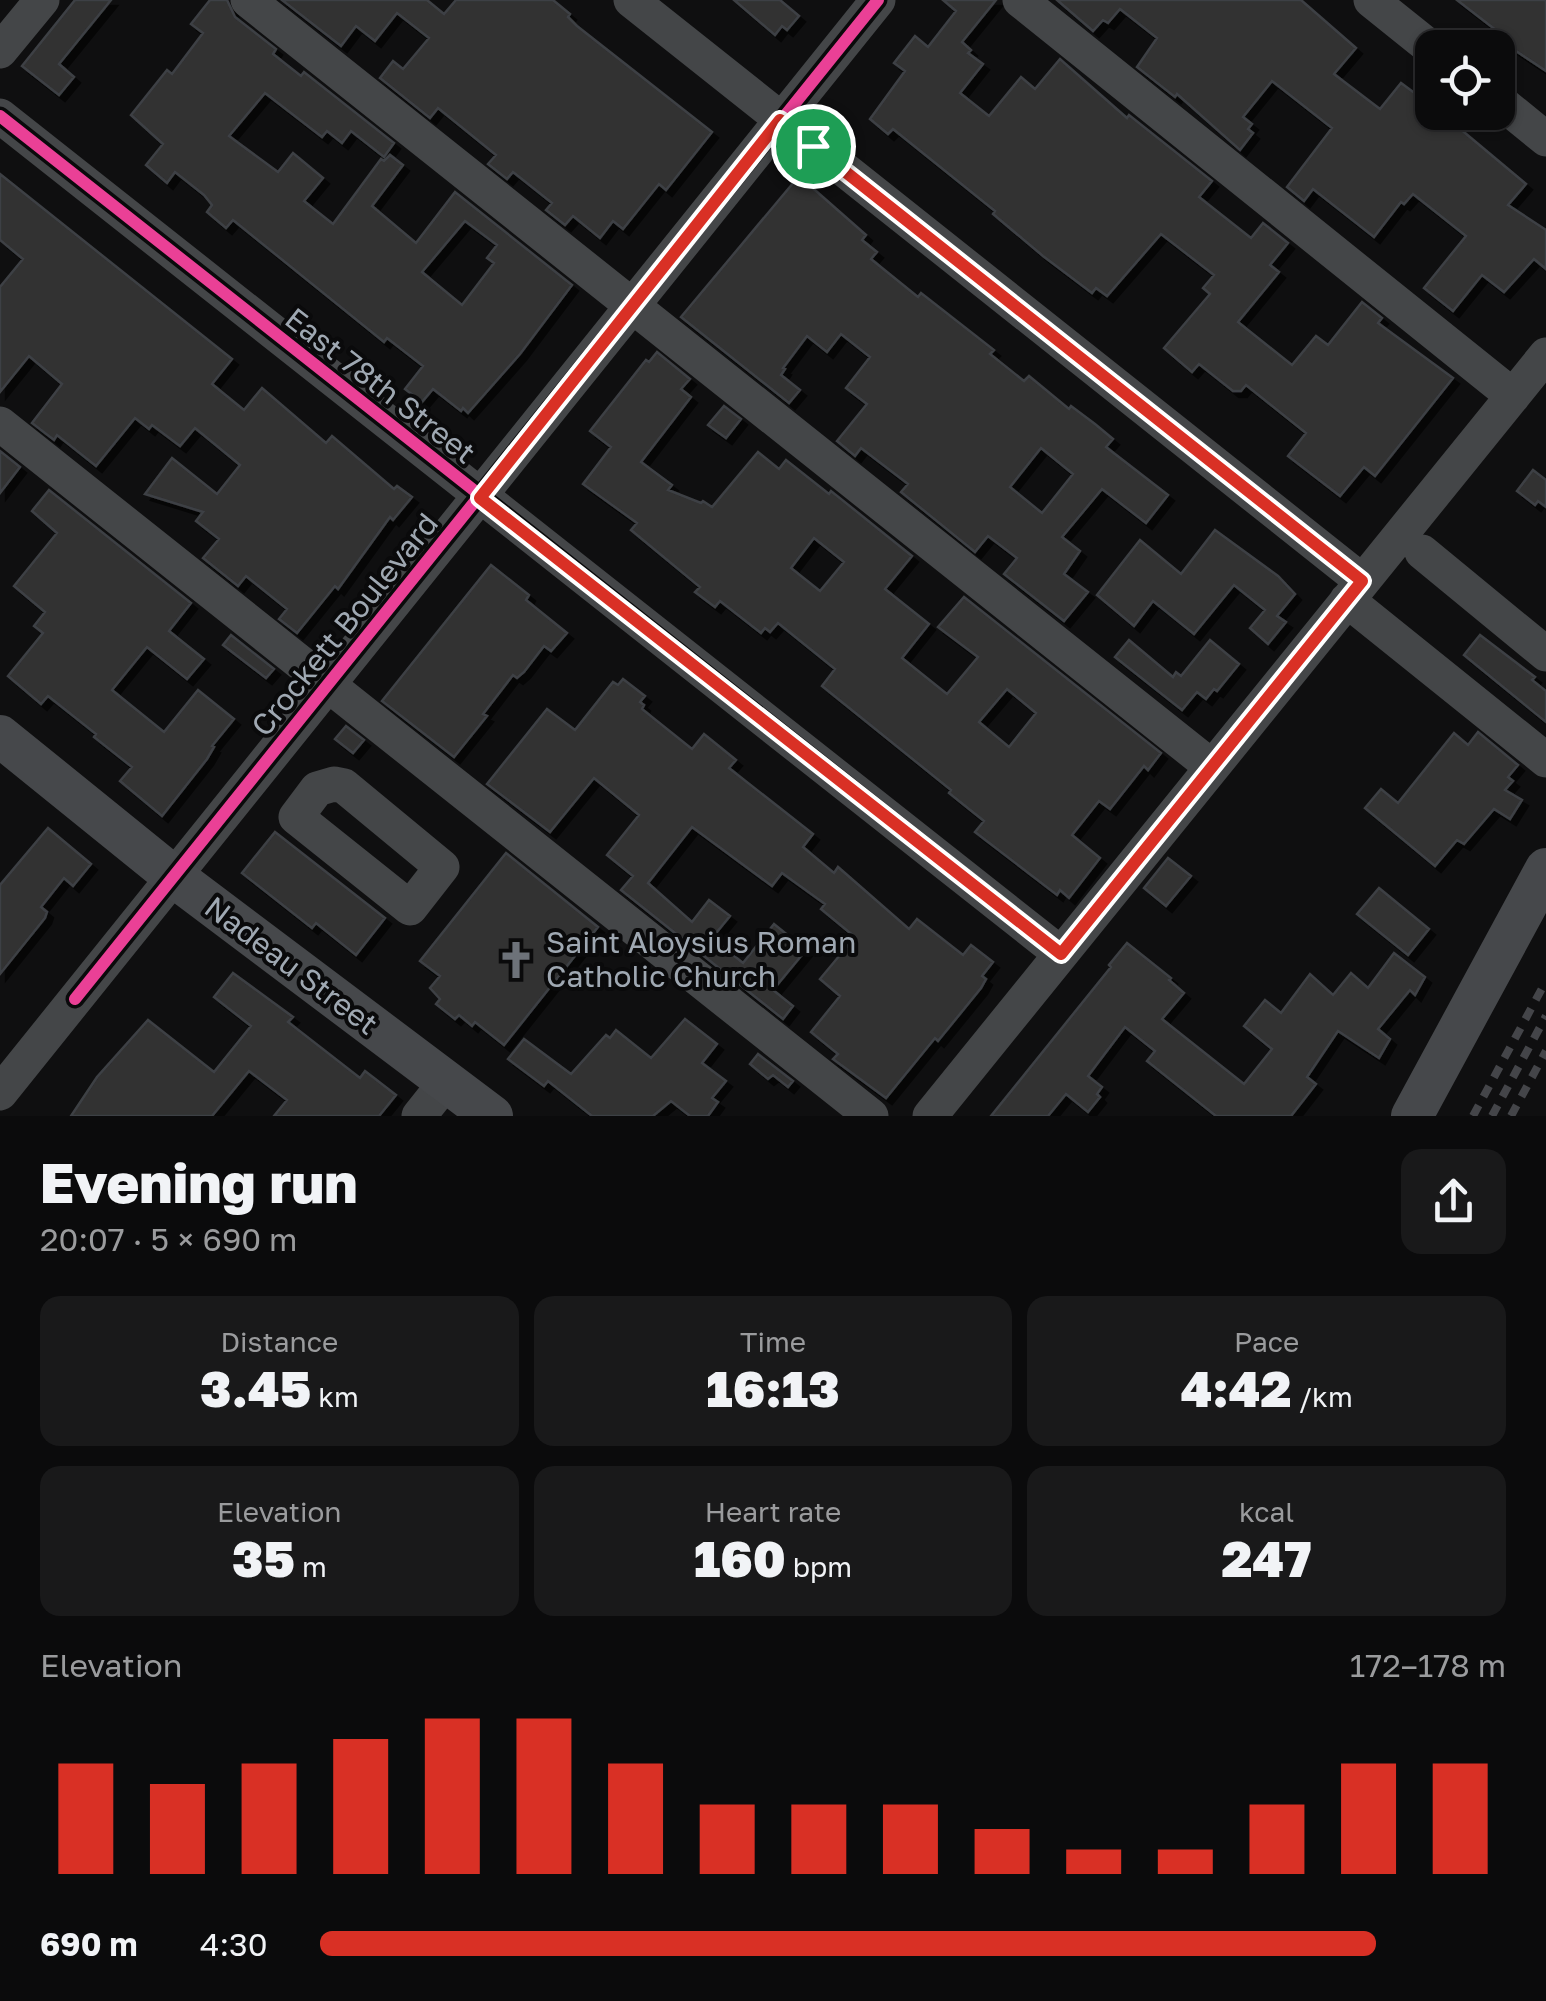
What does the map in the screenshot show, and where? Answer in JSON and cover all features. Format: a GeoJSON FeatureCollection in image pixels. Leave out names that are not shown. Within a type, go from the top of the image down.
{"type":"FeatureCollection","features":[{"type":"Feature","properties":{"kind":"main road","name":"Nadeau Street"},"geometry":{"type":"LineString","coordinates":[[0,736],[172,876],[492,1116]]}},
{"type":"Feature","properties":{"kind":"main road"},"geometry":{"type":"LineString","coordinates":[[1412,1116],[1546,869]]}},
{"type":"Feature","properties":{"kind":"street"},"geometry":{"type":"LineString","coordinates":[[0,51],[42,0]]}},
{"type":"Feature","properties":{"kind":"street"},"geometry":{"type":"LineString","coordinates":[[248,0],[1212,767]]}},
{"type":"Feature","properties":{"kind":"street"},"geometry":{"type":"LineString","coordinates":[[631,0],[1354,590],[1546,760]]}},
{"type":"Feature","properties":{"kind":"street","name":"Crockett Boulevard"},"geometry":{"type":"LineString","coordinates":[[0,1093],[878,0]]}},
{"type":"Feature","properties":{"kind":"street"},"geometry":{"type":"LineString","coordinates":[[1020,0],[1513,396]]}},
{"type":"Feature","properties":{"kind":"street"},"geometry":{"type":"LineString","coordinates":[[1371,0],[1415,35]]}},
{"type":"Feature","properties":{"kind":"street"},"geometry":{"type":"LineString","coordinates":[[1515,114],[1546,139]]}},
{"type":"Feature","properties":{"kind":"street","name":"East 78th Street"},"geometry":{"type":"LineString","coordinates":[[0,116],[1061,954]]}},
{"type":"Feature","properties":{"kind":"street"},"geometry":{"type":"LineString","coordinates":[[930,1116],[1546,355]]}},
{"type":"Feature","properties":{"kind":"street"},"geometry":{"type":"LineString","coordinates":[[0,424],[871,1116]]}},
{"type":"Feature","properties":{"kind":"street"},"geometry":{"type":"LineString","coordinates":[[1422,552],[1546,654]]}},
{"type":"Feature","properties":{"kind":"street"},"geometry":{"type":"LineString","coordinates":[[272,755],[317,789]]}},
{"type":"Feature","properties":{"kind":"street"},"geometry":{"type":"LineString","coordinates":[[418,1116],[446,1082]]}},
{"type":"Feature","properties":{"kind":"building"},"geometry":{"type":"Polygon","coordinates":[[[75,0],[111,0],[59,64],[74,77],[59,95],[22,66],[75,0]]]}},
{"type":"Feature","properties":{"kind":"building"},"geometry":{"type":"Polygon","coordinates":[[[210,0],[227,0],[235,17],[276,49],[273,54],[301,76],[304,72],[394,143],[384,157],[351,131],[342,143],[327,131],[322,137],[265,93],[229,136],[278,172],[293,153],[323,178],[304,201],[333,224],[381,159],[384,161],[390,155],[403,165],[372,206],[416,243],[455,192],[572,285],[520,354],[468,413],[433,389],[422,402],[405,389],[423,366],[387,338],[384,342],[233,220],[226,228],[207,212],[212,205],[204,195],[175,172],[167,183],[146,165],[163,144],[131,115],[167,70],[172,74],[203,33],[191,24],[210,0]],[[465,221],[422,272],[462,305],[494,263],[487,258],[497,245],[465,221]]]}},
{"type":"Feature","properties":{"kind":"building"},"geometry":{"type":"Polygon","coordinates":[[[282,0],[427,0],[444,14],[456,0],[553,0],[577,26],[712,132],[666,190],[659,184],[623,229],[613,221],[600,238],[573,216],[565,225],[546,210],[552,203],[513,172],[507,179],[488,164],[496,155],[438,108],[430,118],[380,78],[393,61],[403,69],[429,38],[397,13],[375,41],[356,26],[341,46],[282,0]]]}},
{"type":"Feature","properties":{"kind":"building"},"geometry":{"type":"Polygon","coordinates":[[[734,0],[780,0],[799,16],[787,30],[782,26],[775,35],[734,0]]]}},
{"type":"Feature","properties":{"kind":"building"},"geometry":{"type":"Polygon","coordinates":[[[943,0],[996,0],[962,42],[971,50],[968,53],[983,64],[960,93],[989,116],[1021,77],[1035,89],[1060,59],[1127,118],[1129,115],[1212,181],[1199,197],[1251,238],[1263,223],[1288,243],[1270,265],[1279,272],[1238,322],[1292,365],[1316,336],[1328,345],[1362,302],[1382,318],[1378,323],[1453,378],[1375,476],[1364,467],[1340,496],[1288,456],[1306,433],[1246,385],[1241,391],[1233,391],[1199,364],[1192,372],[1164,348],[1210,294],[1203,288],[1214,275],[1161,234],[1107,296],[1096,288],[1092,293],[893,129],[888,134],[870,119],[905,71],[894,63],[915,36],[928,47],[956,11],[943,0]]]}},
{"type":"Feature","properties":{"kind":"building"},"geometry":{"type":"Polygon","coordinates":[[[1057,0],[1301,0],[1356,48],[1334,74],[1380,109],[1401,83],[1415,93],[1415,130],[1462,130],[1526,184],[1508,205],[1546,230],[1546,269],[1534,259],[1504,292],[1482,275],[1453,311],[1424,288],[1466,236],[1413,194],[1404,204],[1401,202],[1374,237],[1313,189],[1304,201],[1287,187],[1332,128],[1272,81],[1243,117],[1252,124],[1248,129],[1253,133],[1240,150],[1177,94],[1175,97],[1137,67],[1157,38],[1120,9],[1108,23],[1103,20],[1093,31],[1057,0]]]}},
{"type":"Feature","properties":{"kind":"building"},"geometry":{"type":"Polygon","coordinates":[[[1457,0],[1546,0],[1546,71],[1515,50],[1515,30],[1496,30],[1457,0]]]}},
{"type":"Feature","properties":{"kind":"building"},"geometry":{"type":"Polygon","coordinates":[[[0,174],[232,359],[212,384],[244,410],[262,388],[326,443],[332,436],[394,489],[397,486],[412,497],[393,520],[390,517],[338,589],[335,586],[297,633],[279,619],[287,609],[246,576],[238,586],[203,558],[219,539],[196,521],[203,512],[145,494],[172,458],[217,494],[240,465],[195,428],[180,446],[152,425],[149,429],[135,418],[96,466],[57,435],[54,440],[32,423],[62,384],[29,356],[0,392],[0,287],[23,259],[0,240],[0,174]]]}},
{"type":"Feature","properties":{"kind":"building"},"geometry":{"type":"Polygon","coordinates":[[[799,176],[866,235],[862,240],[877,252],[871,259],[994,350],[990,354],[1024,381],[1029,376],[1069,409],[1071,406],[1095,424],[1113,439],[1106,447],[1168,495],[1146,523],[1102,489],[1062,537],[1080,551],[1064,574],[1088,592],[1064,621],[1004,574],[1017,558],[988,536],[975,552],[901,492],[908,484],[861,448],[855,456],[837,441],[867,404],[846,388],[870,357],[841,334],[827,352],[807,336],[781,375],[800,390],[789,403],[681,317],[799,176]],[[1041,448],[1010,487],[1042,513],[1073,474],[1041,448]]]}},
{"type":"Feature","properties":{"kind":"building"},"geometry":{"type":"Polygon","coordinates":[[[657,352],[690,379],[681,389],[691,397],[641,462],[672,485],[668,490],[712,507],[758,452],[779,469],[786,460],[912,556],[885,589],[929,624],[902,658],[947,694],[978,657],[938,627],[964,597],[1161,753],[1148,770],[1144,766],[1110,809],[1099,801],[1072,835],[1100,858],[1069,898],[1060,890],[1057,895],[975,832],[984,821],[822,686],[835,669],[778,623],[770,632],[765,628],[761,633],[720,601],[715,607],[695,592],[700,587],[631,530],[637,523],[583,484],[611,447],[590,431],[646,360],[649,362],[657,352]],[[814,538],[791,568],[820,591],[844,562],[814,538]],[[1007,689],[979,722],[1009,747],[1036,713],[1007,689]]]}},
{"type":"Feature","properties":{"kind":"building"},"geometry":{"type":"Polygon","coordinates":[[[724,406],[741,419],[726,438],[708,425],[724,406]]]}},
{"type":"Feature","properties":{"kind":"building"},"geometry":{"type":"Polygon","coordinates":[[[0,451],[20,467],[0,493],[0,451]]]}},
{"type":"Feature","properties":{"kind":"building"},"geometry":{"type":"Polygon","coordinates":[[[1533,470],[1546,480],[1546,507],[1538,501],[1535,505],[1517,491],[1533,470]]]}},
{"type":"Feature","properties":{"kind":"building"},"geometry":{"type":"Polygon","coordinates":[[[49,490],[191,603],[169,631],[204,659],[187,679],[147,647],[112,690],[164,732],[198,690],[234,719],[162,816],[120,781],[132,767],[94,737],[96,734],[48,696],[41,704],[8,676],[43,633],[34,626],[45,612],[14,586],[57,533],[32,511],[49,490]]]}},
{"type":"Feature","properties":{"kind":"building"},"geometry":{"type":"Polygon","coordinates":[[[1215,530],[1278,576],[1295,594],[1277,616],[1286,622],[1268,644],[1250,628],[1265,610],[1234,585],[1194,634],[1153,601],[1134,626],[1097,595],[1140,540],[1181,574],[1215,530]]]}},
{"type":"Feature","properties":{"kind":"building"},"geometry":{"type":"Polygon","coordinates":[[[491,565],[567,633],[551,651],[544,646],[517,678],[513,675],[454,757],[382,701],[491,565]]]}},
{"type":"Feature","properties":{"kind":"building"},"geometry":{"type":"Polygon","coordinates":[[[231,635],[274,669],[266,678],[223,645],[231,635]]]}},
{"type":"Feature","properties":{"kind":"building"},"geometry":{"type":"Polygon","coordinates":[[[1480,635],[1535,677],[1532,680],[1546,691],[1546,722],[1464,655],[1480,635]]]}},
{"type":"Feature","properties":{"kind":"building"},"geometry":{"type":"Polygon","coordinates":[[[1129,640],[1173,677],[1176,672],[1181,676],[1210,640],[1239,664],[1217,691],[1214,689],[1206,699],[1197,692],[1182,710],[1115,657],[1129,640]]]}},
{"type":"Feature","properties":{"kind":"building"},"geometry":{"type":"Polygon","coordinates":[[[623,679],[645,696],[640,702],[644,705],[642,709],[692,749],[704,734],[736,760],[729,768],[813,834],[803,847],[834,873],[838,867],[909,929],[917,919],[963,955],[971,945],[993,962],[982,976],[986,979],[981,988],[886,1098],[833,1059],[838,1054],[811,1032],[840,996],[820,979],[855,937],[821,909],[825,904],[782,873],[772,886],[692,827],[648,883],[692,922],[709,900],[730,916],[712,938],[743,963],[774,924],[806,950],[773,990],[793,1006],[783,1019],[621,890],[633,876],[607,855],[639,815],[594,778],[550,832],[487,784],[547,709],[575,730],[613,682],[618,685],[623,679]]]}},
{"type":"Feature","properties":{"kind":"building"},"geometry":{"type":"Polygon","coordinates":[[[346,726],[364,740],[353,753],[335,739],[346,726]]]}},
{"type":"Feature","properties":{"kind":"building"},"geometry":{"type":"Polygon","coordinates":[[[1478,732],[1518,765],[1508,777],[1513,781],[1505,790],[1522,800],[1510,819],[1494,809],[1464,844],[1457,840],[1435,866],[1365,808],[1381,789],[1398,803],[1454,733],[1468,745],[1478,732]]]}},
{"type":"Feature","properties":{"kind":"building"},"geometry":{"type":"Polygon","coordinates":[[[48,828],[91,864],[73,886],[64,878],[41,907],[47,912],[45,918],[0,974],[0,885],[48,828]]]}},
{"type":"Feature","properties":{"kind":"building"},"geometry":{"type":"Polygon","coordinates":[[[275,832],[385,918],[356,955],[316,923],[312,928],[242,873],[275,832]]]}},
{"type":"Feature","properties":{"kind":"building","name":"Saint Aloysius Roman Catholic Church"},"geometry":{"type":"Polygon","coordinates":[[[506,853],[598,927],[504,1045],[475,1022],[472,1026],[459,1015],[455,1019],[436,1004],[440,999],[430,988],[440,976],[420,961],[506,853]]]}},
{"type":"Feature","properties":{"kind":"building"},"geometry":{"type":"Polygon","coordinates":[[[1168,858],[1191,876],[1166,906],[1144,888],[1168,858]]]}},
{"type":"Feature","properties":{"kind":"building"},"geometry":{"type":"Polygon","coordinates":[[[1379,888],[1429,929],[1408,955],[1357,914],[1379,888]]]}},
{"type":"Feature","properties":{"kind":"building"},"geometry":{"type":"Polygon","coordinates":[[[1127,943],[1184,993],[1162,1019],[1244,1084],[1272,1049],[1244,1026],[1265,1000],[1281,1013],[1310,974],[1333,995],[1351,973],[1368,988],[1394,953],[1425,977],[1415,995],[1410,990],[1378,1029],[1390,1039],[1379,1058],[1338,1031],[1307,1077],[1316,1084],[1291,1116],[1216,1116],[1147,1061],[1155,1051],[1125,1027],[1088,1076],[1102,1087],[1097,1094],[1100,1097],[1088,1112],[1066,1094],[1048,1116],[991,1116],[1127,943]]]}},
{"type":"Feature","properties":{"kind":"building"},"geometry":{"type":"Polygon","coordinates":[[[233,973],[293,1017],[288,1022],[360,1078],[365,1071],[396,1095],[379,1116],[274,1116],[287,1100],[249,1071],[212,1116],[71,1116],[97,1077],[148,1020],[214,1072],[251,1026],[214,997],[233,973]]]}},
{"type":"Feature","properties":{"kind":"building"},"geometry":{"type":"Polygon","coordinates":[[[685,1019],[717,1044],[702,1063],[726,1081],[712,1098],[718,1102],[708,1116],[690,1116],[671,1101],[653,1116],[592,1116],[548,1081],[544,1086],[508,1059],[524,1039],[571,1074],[606,1035],[610,1038],[616,1030],[651,1058],[685,1019]]]}},
{"type":"Feature","properties":{"kind":"building"},"geometry":{"type":"Polygon","coordinates":[[[758,1054],[793,1081],[788,1087],[773,1075],[768,1079],[750,1064],[758,1054]]]}},
{"type":"Feature","properties":{"kind":"railway"},"geometry":{"type":"LineString","coordinates":[[1473,1116],[1546,981]]}},
{"type":"Feature","properties":{"kind":"railway"},"geometry":{"type":"LineString","coordinates":[[1492,1116],[1546,1016]]}},
{"type":"Feature","properties":{"kind":"railway"},"geometry":{"type":"LineString","coordinates":[[1511,1116],[1546,1051]]}},
{"type":"Feature","properties":{"kind":"cycle path"},"geometry":{"type":"LineString","coordinates":[[75,999],[878,0]]}},
{"type":"Feature","properties":{"kind":"cycle path"},"geometry":{"type":"LineString","coordinates":[[0,116],[1061,954]]}},
{"type":"Feature","properties":{"kind":"place","name":"Saint Aloysius Roman Catholic Church"},"geometry":{"type":"Point","coordinates":[516,960]}},
{"type":"Feature","properties":{"kind":"route"},"geometry":{"type":"LineString","coordinates":[[780,120],[813,146],[1362,581],[1061,954],[480,498],[780,120]]}}]}
